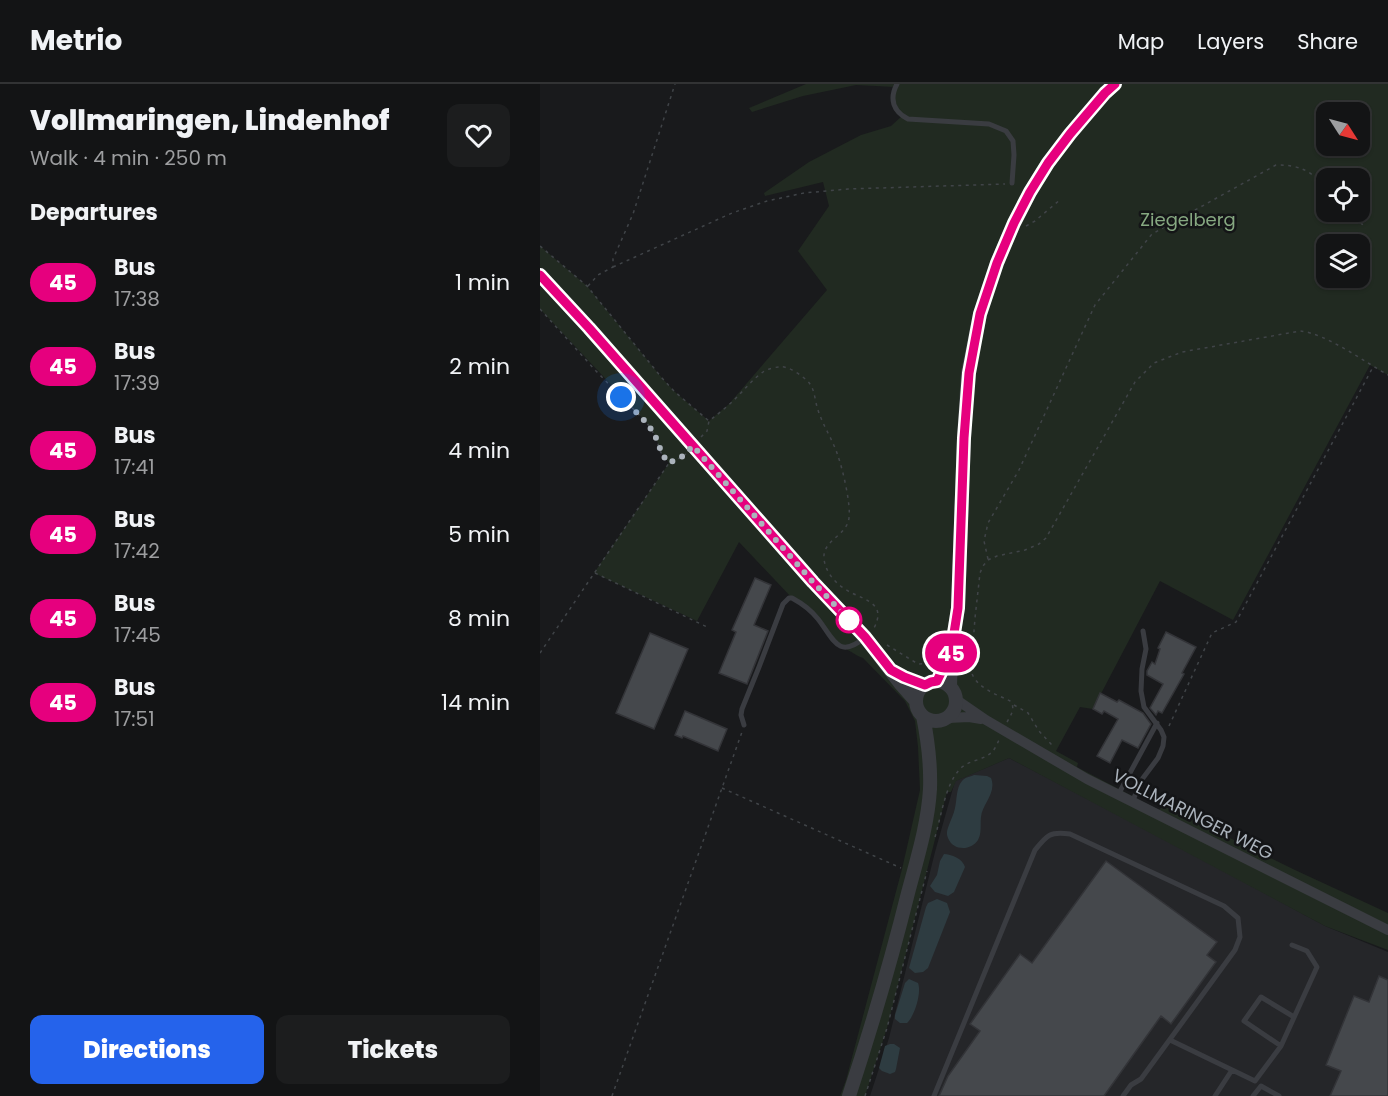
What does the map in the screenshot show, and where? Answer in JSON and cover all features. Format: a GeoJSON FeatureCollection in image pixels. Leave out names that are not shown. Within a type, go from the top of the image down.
{"type":"FeatureCollection","features":[{"type":"Feature","properties":{"kind":"street"},"geometry":{"type":"LineString","coordinates":[[942,688],[958,608],[964,438],[969,373],[980,314],[997,263],[1030,192],[1070,134],[1115,84]]}},
{"type":"Feature","properties":{"kind":"street"},"geometry":{"type":"LineString","coordinates":[[540,275],[813,582],[865,637],[916,701],[922,716],[930,758],[930,792],[920,872],[849,1096]]}},
{"type":"Feature","properties":{"kind":"street"},"geometry":{"type":"LineString","coordinates":[[891,670],[904,677],[942,688],[955,707],[953,713],[943,720],[937,730],[930,758]]}},
{"type":"Feature","properties":{"kind":"street"},"geometry":{"type":"LineString","coordinates":[[916,701],[919,692],[942,688]]}},
{"type":"Feature","properties":{"kind":"street","name":"VOLLMARINGER WEG"},"geometry":{"type":"LineString","coordinates":[[942,688],[1003,731],[1087,779],[1388,930]]}},
{"type":"Feature","properties":{"kind":"street"},"geometry":{"type":"LineString","coordinates":[[922,716],[927,719],[943,720]]}},
{"type":"Feature","properties":{"kind":"street","name":"VOLLMARINGER WEG"},"geometry":{"type":"LineString","coordinates":[[943,720],[969,717],[986,720]]}},
{"type":"Feature","properties":{"kind":"lane"},"geometry":{"type":"LineString","coordinates":[[897,84],[892,100],[902,116],[908,119],[989,124],[1006,131],[1013,141],[1012,183]]}},
{"type":"Feature","properties":{"kind":"lane"},"geometry":{"type":"LineString","coordinates":[[744,725],[742,709],[786,600],[792,598],[809,609],[834,643],[840,647],[852,646],[865,637]]}},
{"type":"Feature","properties":{"kind":"lane"},"geometry":{"type":"LineString","coordinates":[[1132,802],[1143,778],[1158,758],[1164,737],[1144,707],[1141,691],[1146,649],[1143,631]]}},
{"type":"Feature","properties":{"kind":"lane"},"geometry":{"type":"LineString","coordinates":[[1118,795],[1156,723]]}},
{"type":"Feature","properties":{"kind":"lane"},"geometry":{"type":"LineString","coordinates":[[1131,771],[1143,778]]}},
{"type":"Feature","properties":{"kind":"lane"},"geometry":{"type":"LineString","coordinates":[[934,1096],[1035,850],[1046,836],[1057,832],[1070,834],[1224,906],[1238,918],[1240,937],[1235,950],[1141,1079],[1131,1084],[1123,1096]]}},
{"type":"Feature","properties":{"kind":"lane"},"geometry":{"type":"LineString","coordinates":[[1255,1081],[1281,1046],[1317,967],[1307,951],[1292,945]]}},
{"type":"Feature","properties":{"kind":"lane"},"geometry":{"type":"LineString","coordinates":[[1281,1046],[1244,1022],[1261,997],[1294,1017]]}},
{"type":"Feature","properties":{"kind":"lane"},"geometry":{"type":"LineString","coordinates":[[1170,1040],[1255,1081],[1279,1096]]}},
{"type":"Feature","properties":{"kind":"lane"},"geometry":{"type":"LineString","coordinates":[[1215,1096],[1232,1070]]}},
{"type":"Feature","properties":{"kind":"lane"},"geometry":{"type":"LineString","coordinates":[[1253,1096],[1261,1086]]}},
{"type":"Feature","properties":{"kind":"path"},"geometry":{"type":"LineString","coordinates":[[613,267],[613,259],[633,214],[675,84]]}},
{"type":"Feature","properties":{"kind":"path"},"geometry":{"type":"LineString","coordinates":[[988,560],[984,541],[988,523],[1019,470],[1095,305],[1152,234],[1276,165],[1293,165],[1316,176]]}},
{"type":"Feature","properties":{"kind":"path"},"geometry":{"type":"LineString","coordinates":[[587,286],[598,275],[613,267],[732,213],[767,201],[804,193],[848,189],[1012,183]]}},
{"type":"Feature","properties":{"kind":"path"},"geometry":{"type":"LineString","coordinates":[[1035,221],[1061,199]]}},
{"type":"Feature","properties":{"kind":"path"},"geometry":{"type":"LineString","coordinates":[[1360,222],[1366,228]]}},
{"type":"Feature","properties":{"kind":"path"},"geometry":{"type":"LineString","coordinates":[[540,246],[587,286],[662,378],[709,421]]}},
{"type":"Feature","properties":{"kind":"path"},"geometry":{"type":"LineString","coordinates":[[540,309],[646,423],[656,437],[660,451],[669,463]]}},
{"type":"Feature","properties":{"kind":"path"},"geometry":{"type":"LineString","coordinates":[[1052,745],[1028,713],[984,688],[973,678],[971,671],[980,573],[988,560],[1025,550],[1046,538],[1136,382],[1154,363],[1182,352],[1300,331],[1320,336],[1388,375]]}},
{"type":"Feature","properties":{"kind":"path"},"geometry":{"type":"LineString","coordinates":[[540,653],[669,463],[683,456],[707,431],[709,421],[766,370],[782,366],[788,367],[812,386],[818,411],[838,456],[850,508],[849,522],[842,532],[830,542],[824,559],[835,582],[876,606],[878,612],[876,625],[865,637]]}},
{"type":"Feature","properties":{"kind":"path"},"geometry":{"type":"LineString","coordinates":[[1164,737],[1212,633],[1236,622],[1373,366]]}},
{"type":"Feature","properties":{"kind":"path"},"geometry":{"type":"LineString","coordinates":[[594,573],[707,627]]}},
{"type":"Feature","properties":{"kind":"path"},"geometry":{"type":"LineString","coordinates":[[881,642],[918,664],[937,663],[951,652]]}},
{"type":"Feature","properties":{"kind":"path"},"geometry":{"type":"LineString","coordinates":[[935,837],[952,779],[960,769],[993,752],[1013,705]]}},
{"type":"Feature","properties":{"kind":"path"},"geometry":{"type":"LineString","coordinates":[[612,1096],[744,725]]}},
{"type":"Feature","properties":{"kind":"path"},"geometry":{"type":"LineString","coordinates":[[722,787],[920,872],[886,1028],[866,1096]]}},
{"type":"Feature","properties":{"kind":"shaded area"},"geometry":{"type":"Polygon","coordinates":[[[1009,758],[1325,926],[1388,952],[1388,1096],[870,1096],[889,1038],[955,781],[1009,758]]]}},
{"type":"Feature","properties":{"kind":"shaded area"},"geometry":{"type":"Polygon","coordinates":[[[974,775],[991,778],[992,789],[982,812],[978,840],[967,848],[962,848],[950,842],[947,830],[955,810],[960,784],[974,775]]]}},
{"type":"Feature","properties":{"kind":"shaded area"},"geometry":{"type":"Polygon","coordinates":[[[944,854],[956,858],[965,867],[954,892],[948,896],[935,892],[930,886],[937,875],[944,854]]]}},
{"type":"Feature","properties":{"kind":"shaded area"},"geometry":{"type":"Polygon","coordinates":[[[937,899],[947,903],[950,912],[928,968],[923,972],[915,973],[909,968],[926,907],[928,903],[937,899]]]}},
{"type":"Feature","properties":{"kind":"shaded area"},"geometry":{"type":"Polygon","coordinates":[[[909,979],[918,983],[918,998],[910,1020],[907,1023],[900,1023],[895,1019],[895,1015],[905,983],[909,979]]]}},
{"type":"Feature","properties":{"kind":"shaded area"},"geometry":{"type":"Polygon","coordinates":[[[890,1044],[900,1048],[895,1072],[890,1074],[879,1068],[885,1046],[890,1044]]]}},
{"type":"Feature","properties":{"kind":"green space","name":"Ziegelberg"},"geometry":{"type":"Polygon","coordinates":[[[806,84],[1388,84],[1388,375],[1370,365],[1233,620],[1160,581],[1093,709],[1080,707],[1056,751],[1078,763],[1077,767],[1159,810],[1163,805],[1388,913],[1388,950],[1325,926],[1009,758],[956,781],[951,792],[947,792],[887,1028],[865,1096],[840,1096],[902,869],[920,790],[915,721],[905,701],[863,658],[839,647],[819,620],[792,598],[739,542],[697,621],[594,573],[669,463],[660,451],[656,437],[647,423],[540,309],[540,246],[587,286],[662,378],[709,421],[729,404],[827,290],[798,251],[829,206],[823,182],[765,196],[764,193],[809,162],[861,135],[891,126],[902,116],[894,106],[895,87],[856,85],[803,96],[752,112],[749,108],[806,84]]]}},
{"type":"Feature","properties":{"kind":"building"},"geometry":{"type":"Polygon","coordinates":[[[755,578],[771,585],[754,625],[768,631],[747,684],[719,673],[736,632],[732,630],[755,578]]]}},
{"type":"Feature","properties":{"kind":"building"},"geometry":{"type":"Polygon","coordinates":[[[1166,632],[1196,647],[1162,713],[1158,711],[1156,715],[1150,708],[1163,684],[1147,675],[1147,671],[1152,662],[1155,664],[1160,649],[1158,648],[1166,632]]]}},
{"type":"Feature","properties":{"kind":"building"},"geometry":{"type":"Polygon","coordinates":[[[650,633],[688,649],[654,729],[616,713],[650,633]]]}},
{"type":"Feature","properties":{"kind":"building"},"geometry":{"type":"Polygon","coordinates":[[[1100,693],[1143,713],[1151,724],[1138,748],[1122,740],[1110,763],[1097,756],[1118,719],[1104,711],[1102,714],[1093,709],[1100,693]]]}},
{"type":"Feature","properties":{"kind":"building"},"geometry":{"type":"Polygon","coordinates":[[[685,711],[727,729],[718,751],[683,736],[682,738],[675,735],[685,711]]]}},
{"type":"Feature","properties":{"kind":"building"},"geometry":{"type":"Polygon","coordinates":[[[1106,861],[1217,942],[1207,955],[1216,962],[1171,1024],[1161,1016],[1104,1096],[939,1096],[948,1076],[980,1031],[970,1024],[1020,954],[1032,963],[1106,861]]]}},
{"type":"Feature","properties":{"kind":"building"},"geometry":{"type":"Polygon","coordinates":[[[1379,976],[1388,980],[1388,1096],[1330,1096],[1341,1071],[1326,1065],[1354,996],[1369,1002],[1379,976]]]}},
{"type":"Feature","properties":{"kind":"bus line","name":"45"},"geometry":{"type":"LineString","coordinates":[[540,275],[813,582],[865,637],[891,670],[925,685],[937,681],[942,674],[951,652],[958,608],[964,438],[969,373],[980,314],[997,263],[1030,192],[1070,134],[1115,84]]}},
{"type":"Feature","properties":{"kind":"route"},"geometry":{"type":"LineString","coordinates":[[621,397],[646,423],[656,437],[660,451],[669,463],[683,456],[693,446],[852,623],[849,620]]}}]}
